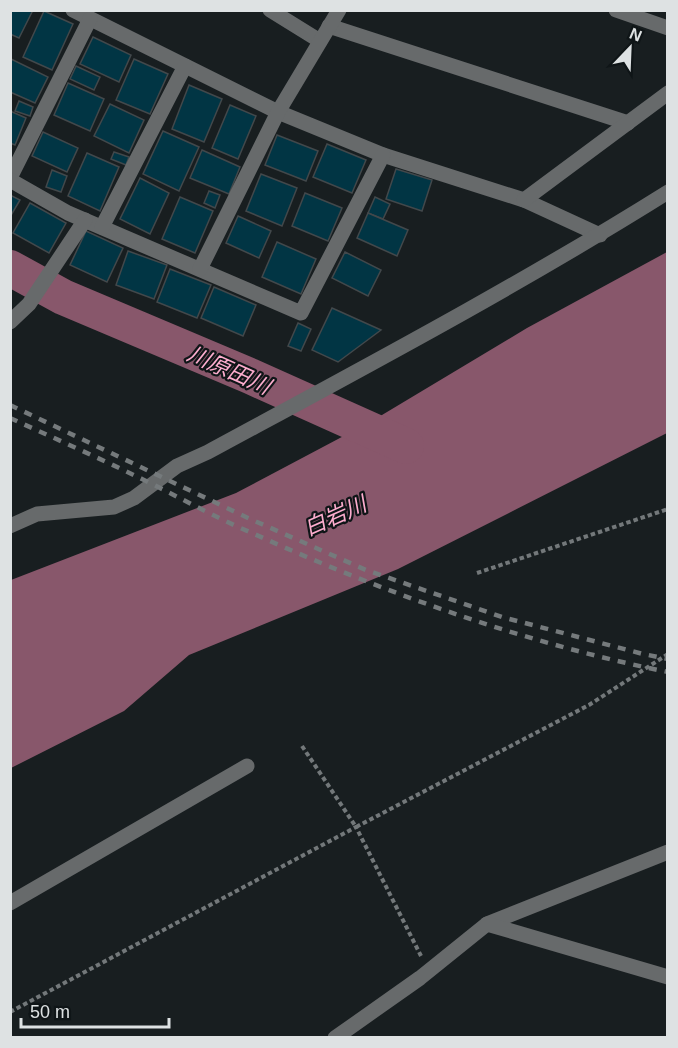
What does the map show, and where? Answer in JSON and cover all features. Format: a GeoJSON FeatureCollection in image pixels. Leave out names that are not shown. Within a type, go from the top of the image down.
{"type":"FeatureCollection","features":[{"type":"Feature","properties":{"kind":"street"},"geometry":{"type":"LineString","coordinates":[[270,10],[320,41]]}},
{"type":"Feature","properties":{"kind":"street"},"geometry":{"type":"LineString","coordinates":[[200,269],[278,112],[339,10]]}},
{"type":"Feature","properties":{"kind":"street"},"geometry":{"type":"LineString","coordinates":[[616,10],[668,28]]}},
{"type":"Feature","properties":{"kind":"street"},"geometry":{"type":"LineString","coordinates":[[75,11],[278,112],[383,155],[524,200],[600,235]]}},
{"type":"Feature","properties":{"kind":"street"},"geometry":{"type":"LineString","coordinates":[[90,19],[10,179],[85,220],[301,313],[383,155]]}},
{"type":"Feature","properties":{"kind":"street"},"geometry":{"type":"LineString","coordinates":[[329,26],[628,123]]}},
{"type":"Feature","properties":{"kind":"street"},"geometry":{"type":"LineString","coordinates":[[102,227],[185,66]]}},
{"type":"Feature","properties":{"kind":"street"},"geometry":{"type":"LineString","coordinates":[[524,200],[668,93]]}},
{"type":"Feature","properties":{"kind":"street"},"geometry":{"type":"LineString","coordinates":[[10,526],[37,514],[114,507],[134,498],[177,466],[208,452],[388,355],[600,235],[668,192]]}},
{"type":"Feature","properties":{"kind":"street"},"geometry":{"type":"LineString","coordinates":[[10,322],[29,304],[85,220]]}},
{"type":"Feature","properties":{"kind":"street"},"geometry":{"type":"LineString","coordinates":[[10,903],[247,766]]}},
{"type":"Feature","properties":{"kind":"street"},"geometry":{"type":"LineString","coordinates":[[335,1038],[428,971],[487,924],[668,852]]}},
{"type":"Feature","properties":{"kind":"street"},"geometry":{"type":"LineString","coordinates":[[487,924],[668,977]]}},
{"type":"Feature","properties":{"kind":"path"},"geometry":{"type":"LineString","coordinates":[[477,573],[668,509]]}},
{"type":"Feature","properties":{"kind":"path"},"geometry":{"type":"LineString","coordinates":[[10,1012],[589,705],[668,654]]}},
{"type":"Feature","properties":{"kind":"path"},"geometry":{"type":"LineString","coordinates":[[302,746],[356,827],[428,971]]}},
{"type":"Feature","properties":{"kind":"water","name":"白岩川"},"geometry":{"type":"Polygon","coordinates":[[[667,252],[667,433],[398,569],[189,655],[124,711],[11,768],[11,580],[236,493],[372,421],[527,328],[667,252]]]}},
{"type":"Feature","properties":{"kind":"building"},"geometry":{"type":"Polygon","coordinates":[[[10,10],[33,10],[19,38],[10,34],[10,10]]]}},
{"type":"Feature","properties":{"kind":"building"},"geometry":{"type":"Polygon","coordinates":[[[44,11],[73,24],[52,70],[23,57],[44,11]]]}},
{"type":"Feature","properties":{"kind":"building"},"geometry":{"type":"Polygon","coordinates":[[[93,37],[131,55],[119,82],[80,64],[93,37]]]}},
{"type":"Feature","properties":{"kind":"building"},"geometry":{"type":"Polygon","coordinates":[[[11,59],[48,77],[35,103],[10,92],[11,59]]]}},
{"type":"Feature","properties":{"kind":"building"},"geometry":{"type":"Polygon","coordinates":[[[134,59],[168,74],[150,114],[116,100],[134,59]]]}},
{"type":"Feature","properties":{"kind":"building"},"geometry":{"type":"Polygon","coordinates":[[[76,66],[100,77],[94,90],[70,79],[76,66]]]}},
{"type":"Feature","properties":{"kind":"building"},"geometry":{"type":"Polygon","coordinates":[[[68,83],[104,99],[90,131],[54,115],[68,83]]]}},
{"type":"Feature","properties":{"kind":"building"},"geometry":{"type":"Polygon","coordinates":[[[189,85],[222,99],[204,142],[172,129],[189,85]]]}},
{"type":"Feature","properties":{"kind":"building"},"geometry":{"type":"Polygon","coordinates":[[[19,101],[33,107],[30,116],[15,111],[19,101]]]}},
{"type":"Feature","properties":{"kind":"building"},"geometry":{"type":"Polygon","coordinates":[[[110,104],[144,120],[129,153],[94,136],[110,104]]]}},
{"type":"Feature","properties":{"kind":"building"},"geometry":{"type":"Polygon","coordinates":[[[230,105],[256,116],[238,159],[212,148],[230,105]]]}},
{"type":"Feature","properties":{"kind":"building"},"geometry":{"type":"Polygon","coordinates":[[[10,111],[26,118],[15,145],[10,143],[10,111]]]}},
{"type":"Feature","properties":{"kind":"building"},"geometry":{"type":"Polygon","coordinates":[[[163,131],[199,147],[179,191],[143,174],[163,131]]]}},
{"type":"Feature","properties":{"kind":"building"},"geometry":{"type":"Polygon","coordinates":[[[43,132],[78,148],[67,172],[32,156],[43,132]]]}},
{"type":"Feature","properties":{"kind":"building"},"geometry":{"type":"Polygon","coordinates":[[[277,135],[318,151],[306,181],[265,165],[277,135]]]}},
{"type":"Feature","properties":{"kind":"building"},"geometry":{"type":"Polygon","coordinates":[[[327,144],[366,160],[352,193],[313,177],[327,144]]]}},
{"type":"Feature","properties":{"kind":"building"},"geometry":{"type":"Polygon","coordinates":[[[202,150],[240,167],[229,194],[190,178],[202,150]]]}},
{"type":"Feature","properties":{"kind":"building"},"geometry":{"type":"Polygon","coordinates":[[[114,152],[129,157],[126,165],[111,159],[114,152]]]}},
{"type":"Feature","properties":{"kind":"building"},"geometry":{"type":"Polygon","coordinates":[[[87,153],[119,167],[100,211],[68,196],[87,153]]]}},
{"type":"Feature","properties":{"kind":"building"},"geometry":{"type":"Polygon","coordinates":[[[396,169],[432,180],[422,211],[386,199],[396,169]]]}},
{"type":"Feature","properties":{"kind":"building"},"geometry":{"type":"Polygon","coordinates":[[[52,170],[67,176],[61,192],[46,187],[52,170]]]}},
{"type":"Feature","properties":{"kind":"building"},"geometry":{"type":"Polygon","coordinates":[[[261,174],[297,188],[282,226],[246,211],[261,174]]]}},
{"type":"Feature","properties":{"kind":"building"},"geometry":{"type":"Polygon","coordinates":[[[140,178],[169,193],[150,234],[120,219],[140,178]]]}},
{"type":"Feature","properties":{"kind":"building"},"geometry":{"type":"Polygon","coordinates":[[[209,191],[220,195],[215,208],[204,203],[209,191]]]}},
{"type":"Feature","properties":{"kind":"building"},"geometry":{"type":"Polygon","coordinates":[[[305,193],[342,208],[328,241],[292,226],[305,193]]]}},
{"type":"Feature","properties":{"kind":"building"},"geometry":{"type":"Polygon","coordinates":[[[10,195],[20,200],[10,217],[10,195]]]}},
{"type":"Feature","properties":{"kind":"building"},"geometry":{"type":"Polygon","coordinates":[[[180,197],[213,211],[195,253],[162,239],[180,197]]]}},
{"type":"Feature","properties":{"kind":"building"},"geometry":{"type":"Polygon","coordinates":[[[375,197],[390,204],[383,219],[368,213],[375,197]]]}},
{"type":"Feature","properties":{"kind":"building"},"geometry":{"type":"Polygon","coordinates":[[[30,203],[66,223],[49,253],[13,233],[30,203]]]}},
{"type":"Feature","properties":{"kind":"building"},"geometry":{"type":"Polygon","coordinates":[[[368,213],[408,230],[397,256],[357,238],[368,213]]]}},
{"type":"Feature","properties":{"kind":"building"},"geometry":{"type":"Polygon","coordinates":[[[238,216],[271,231],[259,258],[226,243],[238,216]]]}},
{"type":"Feature","properties":{"kind":"building"},"geometry":{"type":"Polygon","coordinates":[[[86,231],[123,248],[107,282],[70,265],[86,231]]]}},
{"type":"Feature","properties":{"kind":"building"},"geometry":{"type":"Polygon","coordinates":[[[277,242],[316,259],[301,294],[262,277],[277,242]]]}},
{"type":"Feature","properties":{"kind":"building"},"geometry":{"type":"Polygon","coordinates":[[[128,251],[167,265],[154,299],[116,285],[128,251]]]}},
{"type":"Feature","properties":{"kind":"building"},"geometry":{"type":"Polygon","coordinates":[[[345,252],[381,270],[368,296],[332,278],[345,252]]]}},
{"type":"Feature","properties":{"kind":"building"},"geometry":{"type":"Polygon","coordinates":[[[170,269],[211,285],[197,318],[157,302],[170,269]]]}},
{"type":"Feature","properties":{"kind":"building"},"geometry":{"type":"Polygon","coordinates":[[[214,287],[256,305],[243,336],[201,318],[214,287]]]}},
{"type":"Feature","properties":{"kind":"building"},"geometry":{"type":"Polygon","coordinates":[[[332,308],[381,330],[338,362],[312,350],[332,308]]]}},
{"type":"Feature","properties":{"kind":"building"},"geometry":{"type":"Polygon","coordinates":[[[298,323],[311,329],[301,351],[288,346],[298,323]]]}},
{"type":"Feature","properties":{"kind":"waterway","name":"川原田川"},"geometry":{"type":"LineString","coordinates":[[10,268],[63,297],[250,376],[406,446]]}},
{"type":"Feature","properties":{"kind":"railway"},"geometry":{"type":"LineString","coordinates":[[10,405],[248,518],[366,570],[502,617],[668,659]]}},
{"type":"Feature","properties":{"kind":"railway"},"geometry":{"type":"LineString","coordinates":[[10,418],[126,471],[238,527],[404,596],[508,631],[668,672]]}}]}
